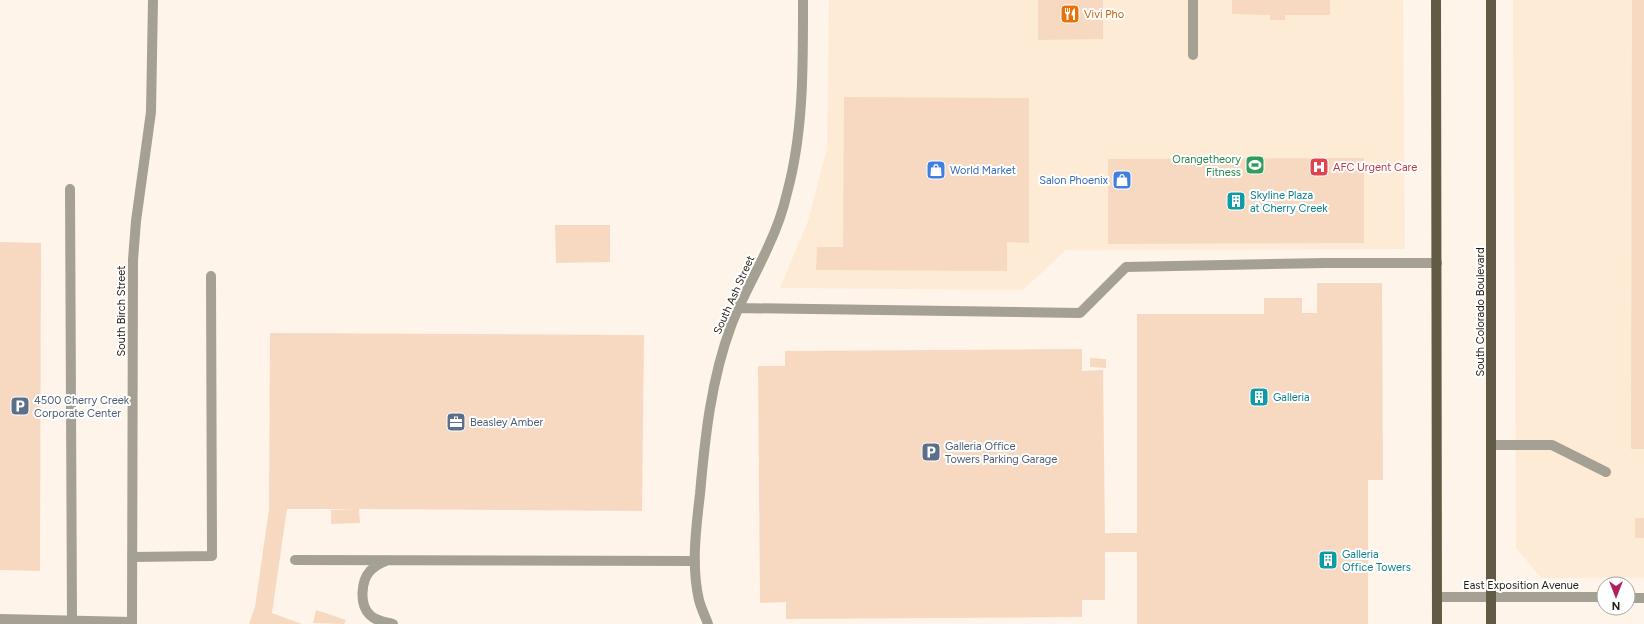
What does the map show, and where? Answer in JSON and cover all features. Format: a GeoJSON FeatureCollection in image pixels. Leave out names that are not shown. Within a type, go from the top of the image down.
{"type":"FeatureCollection","features":[{"type":"Feature","properties":{"kind":"main road"},"geometry":{"type":"LineString","coordinates":[[1436,0],[1437,624]]}},
{"type":"Feature","properties":{"kind":"main road","name":"South Colorado Boulevard"},"geometry":{"type":"LineString","coordinates":[[1491,624],[1492,0]]}},
{"type":"Feature","properties":{"kind":"street","name":"South Birch Street"},"geometry":{"type":"LineString","coordinates":[[132,623],[133,260],[136,221],[151,112],[153,0]]}},
{"type":"Feature","properties":{"kind":"street","name":"South Ash Street"},"geometry":{"type":"LineString","coordinates":[[708,624],[699,600],[695,561],[697,518],[706,434],[720,363],[727,339],[738,308],[772,238],[783,207],[791,176],[800,111],[803,0]]}},
{"type":"Feature","properties":{"kind":"street"},"geometry":{"type":"LineString","coordinates":[[1193,0],[1193,55]]}},
{"type":"Feature","properties":{"kind":"street"},"geometry":{"type":"LineString","coordinates":[[70,189],[72,620]]}},
{"type":"Feature","properties":{"kind":"street"},"geometry":{"type":"LineString","coordinates":[[738,308],[1080,313],[1126,267],[1326,263],[1437,263]]}},
{"type":"Feature","properties":{"kind":"street"},"geometry":{"type":"LineString","coordinates":[[132,557],[212,556],[211,276]]}},
{"type":"Feature","properties":{"kind":"street"},"geometry":{"type":"LineString","coordinates":[[1492,445],[1552,445],[1606,472]]}},
{"type":"Feature","properties":{"kind":"street"},"geometry":{"type":"LineString","coordinates":[[295,560],[695,561]]}},
{"type":"Feature","properties":{"kind":"street"},"geometry":{"type":"LineString","coordinates":[[388,560],[369,571],[364,583],[364,606],[370,615],[380,621],[393,624]]}},
{"type":"Feature","properties":{"kind":"street","name":"East Exposition Avenue"},"geometry":{"type":"LineString","coordinates":[[1437,597],[1596,597]]}},
{"type":"Feature","properties":{"kind":"street"},"geometry":{"type":"LineString","coordinates":[[0,619],[132,623]]}},
{"type":"Feature","properties":{"kind":"shaded area"},"geometry":{"type":"Polygon","coordinates":[[[829,0],[1403,0],[1405,249],[1066,250],[1023,290],[780,288],[808,221],[827,148],[829,0]]]}},
{"type":"Feature","properties":{"kind":"shaded area"},"geometry":{"type":"Polygon","coordinates":[[[1513,0],[1644,0],[1644,578],[1636,578],[1636,576],[1596,576],[1596,578],[1541,578],[1516,548],[1513,0]]]}},
{"type":"Feature","properties":{"kind":"building"},"geometry":{"type":"Polygon","coordinates":[[[1038,0],[1103,0],[1103,39],[1038,40],[1038,0]]]}},
{"type":"Feature","properties":{"kind":"building"},"geometry":{"type":"Polygon","coordinates":[[[1232,0],[1330,0],[1330,15],[1285,15],[1285,20],[1270,20],[1270,15],[1232,14],[1232,0]]]}},
{"type":"Feature","properties":{"kind":"building"},"geometry":{"type":"Polygon","coordinates":[[[1632,0],[1644,0],[1644,449],[1631,449],[1632,0]]]}},
{"type":"Feature","properties":{"kind":"building","name":"World Market"},"geometry":{"type":"Polygon","coordinates":[[[844,97],[1029,98],[1029,243],[1007,242],[1007,271],[816,270],[817,247],[843,247],[844,97]]]}},
{"type":"Feature","properties":{"kind":"building","name":"Skyline Plaza at Cherry Creek"},"geometry":{"type":"Polygon","coordinates":[[[1364,158],[1364,243],[1108,244],[1108,159],[1364,158]]]}},
{"type":"Feature","properties":{"kind":"building"},"geometry":{"type":"Polygon","coordinates":[[[555,225],[610,225],[610,262],[556,263],[555,225]]]}},
{"type":"Feature","properties":{"kind":"building","name":"4500 Cherry Creek Corporate Center"},"geometry":{"type":"Polygon","coordinates":[[[0,242],[41,243],[40,571],[0,570],[0,242]]]}},
{"type":"Feature","properties":{"kind":"building"},"geometry":{"type":"Polygon","coordinates":[[[1317,283],[1382,283],[1383,480],[1368,480],[1368,624],[1137,624],[1137,552],[1105,552],[1105,600],[1082,600],[1082,617],[786,619],[786,602],[760,603],[758,366],[785,366],[785,351],[1082,349],[1082,371],[1103,370],[1105,533],[1137,533],[1137,314],[1264,314],[1264,298],[1302,298],[1302,313],[1317,313],[1317,283]]]}},
{"type":"Feature","properties":{"kind":"building","name":"Beasley Amber"},"geometry":{"type":"Polygon","coordinates":[[[270,333],[644,335],[642,511],[359,509],[360,523],[331,524],[331,510],[355,509],[287,509],[272,613],[302,624],[249,624],[255,607],[269,509],[270,333]]]}},
{"type":"Feature","properties":{"kind":"building"},"geometry":{"type":"Polygon","coordinates":[[[1090,358],[1106,359],[1106,368],[1090,367],[1090,358]]]}},
{"type":"Feature","properties":{"kind":"building"},"geometry":{"type":"Polygon","coordinates":[[[1635,518],[1644,518],[1644,538],[1635,538],[1635,518]]]}},
{"type":"Feature","properties":{"kind":"building"},"geometry":{"type":"Polygon","coordinates":[[[316,610],[346,620],[344,624],[313,623],[316,610]]]}},
{"type":"Feature","properties":{"kind":"place","name":"Vivi Pho"},"geometry":{"type":"Point","coordinates":[1070,14]}},
{"type":"Feature","properties":{"kind":"place","name":"Orangetheory Fitness"},"geometry":{"type":"Point","coordinates":[1255,165]}},
{"type":"Feature","properties":{"kind":"place","name":"AFC Urgent Care"},"geometry":{"type":"Point","coordinates":[1319,167]}},
{"type":"Feature","properties":{"kind":"place","name":"World Market"},"geometry":{"type":"Point","coordinates":[936,170]}},
{"type":"Feature","properties":{"kind":"place","name":"Salon Phoenix"},"geometry":{"type":"Point","coordinates":[1122,180]}},
{"type":"Feature","properties":{"kind":"place","name":"Skyline Plaza at Cherry Creek"},"geometry":{"type":"Point","coordinates":[1236,201]}},
{"type":"Feature","properties":{"kind":"place","name":"Galleria"},"geometry":{"type":"Point","coordinates":[1259,397]}},
{"type":"Feature","properties":{"kind":"place","name":"4500 Cherry Creek Corporate Center"},"geometry":{"type":"Point","coordinates":[20,406]}},
{"type":"Feature","properties":{"kind":"place","name":"Beasley Amber"},"geometry":{"type":"Point","coordinates":[456,422]}},
{"type":"Feature","properties":{"kind":"place","name":"Galleria Office Towers Parking Garage"},"geometry":{"type":"Point","coordinates":[931,452]}},
{"type":"Feature","properties":{"kind":"place","name":"Galleria Office Towers"},"geometry":{"type":"Point","coordinates":[1328,560]}}]}
